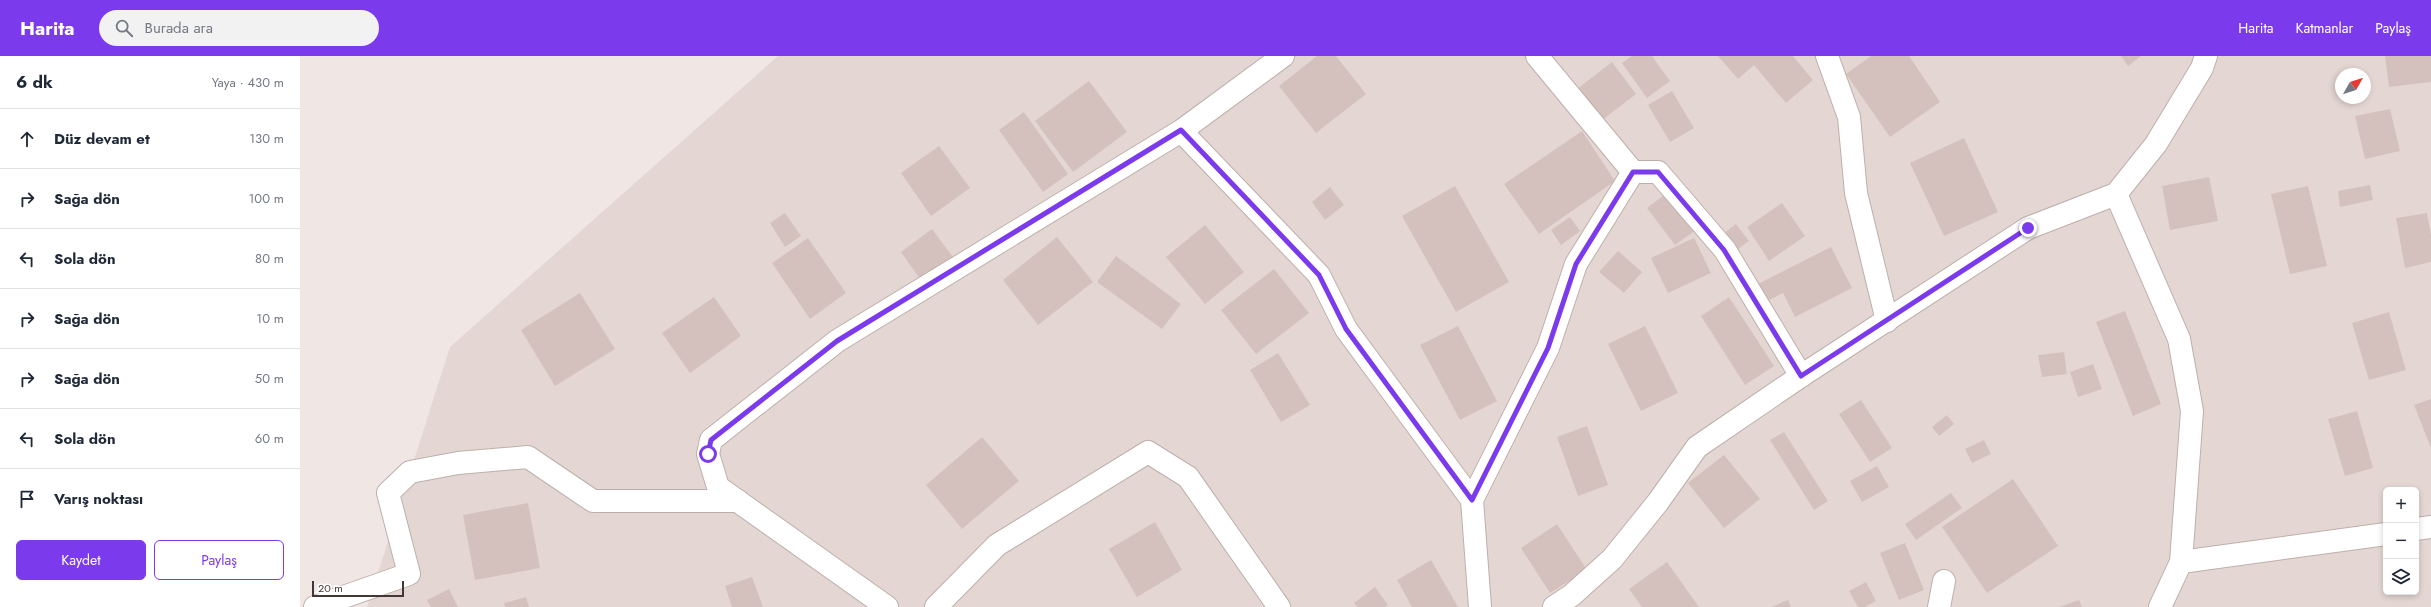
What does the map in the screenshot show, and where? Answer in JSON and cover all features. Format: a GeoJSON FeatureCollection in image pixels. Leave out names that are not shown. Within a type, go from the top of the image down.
{"type":"FeatureCollection","features":[{"type":"Feature","properties":{"kind":"street"},"geometry":{"type":"LineString","coordinates":[[887,607],[718,487],[708,454],[711,440],[837,341],[1181,130],[1283,56]]}},
{"type":"Feature","properties":{"kind":"street"},"geometry":{"type":"LineString","coordinates":[[1537,56],[1633,172]]}},
{"type":"Feature","properties":{"kind":"street"},"geometry":{"type":"LineString","coordinates":[[1827,56],[1849,117],[1856,193],[1887,321]]}},
{"type":"Feature","properties":{"kind":"street"},"geometry":{"type":"LineString","coordinates":[[1554,607],[1572,594],[1612,559],[1658,502],[1697,447],[1801,376],[2028,228],[2116,194],[2156,144],[2202,68],[2206,56]]}},
{"type":"Feature","properties":{"kind":"street"},"geometry":{"type":"LineString","coordinates":[[1181,130],[1319,275],[1346,329],[1472,500]]}},
{"type":"Feature","properties":{"kind":"street"},"geometry":{"type":"LineString","coordinates":[[1633,172],[1658,172],[1724,250],[1801,376]]}},
{"type":"Feature","properties":{"kind":"street"},"geometry":{"type":"LineString","coordinates":[[1480,607],[1472,500],[1548,348],[1576,264],[1633,172]]}},
{"type":"Feature","properties":{"kind":"street"},"geometry":{"type":"LineString","coordinates":[[2116,194],[2179,340],[2192,410],[2181,562],[2160,607]]}},
{"type":"Feature","properties":{"kind":"street"},"geometry":{"type":"LineString","coordinates":[[936,607],[997,545],[1148,452],[1188,477],[1279,607]]}},
{"type":"Feature","properties":{"kind":"street"},"geometry":{"type":"LineString","coordinates":[[316,607],[409,574],[388,493],[410,472],[458,463],[528,457],[594,501],[738,501]]}},
{"type":"Feature","properties":{"kind":"street"},"geometry":{"type":"LineString","coordinates":[[2419,529],[2431,527]]}},
{"type":"Feature","properties":{"kind":"street"},"geometry":{"type":"LineString","coordinates":[[2181,562],[2383,534]]}},
{"type":"Feature","properties":{"kind":"street"},"geometry":{"type":"LineString","coordinates":[[1939,607],[1944,581]]}},
{"type":"Feature","properties":{"kind":"shaded area"},"geometry":{"type":"Polygon","coordinates":[[[778,56],[2431,56],[2431,607],[367,607],[450,347],[778,56]]]}},
{"type":"Feature","properties":{"kind":"building"},"geometry":{"type":"Polygon","coordinates":[[[1317,56],[1336,56],[1366,94],[1316,133],[1279,86],[1317,56]]]}},
{"type":"Feature","properties":{"kind":"building"},"geometry":{"type":"Polygon","coordinates":[[[1632,56],[1652,56],[1670,81],[1647,98],[1622,63],[1632,56]]]}},
{"type":"Feature","properties":{"kind":"building"},"geometry":{"type":"Polygon","coordinates":[[[1718,56],[1793,56],[1813,80],[1786,103],[1754,65],[1738,79],[1718,56]]]}},
{"type":"Feature","properties":{"kind":"building"},"geometry":{"type":"Polygon","coordinates":[[[1871,56],[1909,56],[1940,102],[1890,137],[1846,74],[1871,56]]]}},
{"type":"Feature","properties":{"kind":"building"},"geometry":{"type":"Polygon","coordinates":[[[2121,56],[2141,56],[2128,66],[2121,56]]]}},
{"type":"Feature","properties":{"kind":"building"},"geometry":{"type":"Polygon","coordinates":[[[2385,56],[2431,56],[2431,82],[2389,87],[2385,56]]]}},
{"type":"Feature","properties":{"kind":"building"},"geometry":{"type":"Polygon","coordinates":[[[1612,62],[1636,94],[1601,121],[1576,90],[1612,62]]]}},
{"type":"Feature","properties":{"kind":"building"},"geometry":{"type":"Polygon","coordinates":[[[1089,81],[1127,132],[1073,172],[1035,121],[1089,81]]]}},
{"type":"Feature","properties":{"kind":"building"},"geometry":{"type":"Polygon","coordinates":[[[1672,91],[1694,128],[1670,142],[1648,105],[1672,91]]]}},
{"type":"Feature","properties":{"kind":"building"},"geometry":{"type":"Polygon","coordinates":[[[2390,109],[2400,151],[2365,159],[2355,116],[2390,109]]]}},
{"type":"Feature","properties":{"kind":"building"},"geometry":{"type":"Polygon","coordinates":[[[1024,112],[1068,174],[1043,192],[999,130],[1024,112]]]}},
{"type":"Feature","properties":{"kind":"building"},"geometry":{"type":"Polygon","coordinates":[[[1582,131],[1615,181],[1539,234],[1504,184],[1582,131]]]}},
{"type":"Feature","properties":{"kind":"building"},"geometry":{"type":"Polygon","coordinates":[[[1964,138],[1998,212],[1944,236],[1910,163],[1964,138]]]}},
{"type":"Feature","properties":{"kind":"building"},"geometry":{"type":"Polygon","coordinates":[[[939,146],[970,188],[931,216],[901,173],[939,146]]]}},
{"type":"Feature","properties":{"kind":"building"},"geometry":{"type":"Polygon","coordinates":[[[2209,177],[2218,221],[2170,230],[2162,186],[2209,177]]]}},
{"type":"Feature","properties":{"kind":"building"},"geometry":{"type":"Polygon","coordinates":[[[2370,185],[2373,200],[2340,207],[2338,191],[2370,185]]]}},
{"type":"Feature","properties":{"kind":"building"},"geometry":{"type":"Polygon","coordinates":[[[1455,186],[1509,282],[1456,312],[1402,216],[1455,186]]]}},
{"type":"Feature","properties":{"kind":"building"},"geometry":{"type":"Polygon","coordinates":[[[2308,186],[2327,266],[2290,274],[2271,194],[2308,186]]]}},
{"type":"Feature","properties":{"kind":"building"},"geometry":{"type":"Polygon","coordinates":[[[1330,187],[1344,205],[1325,220],[1312,202],[1330,187]]]}},
{"type":"Feature","properties":{"kind":"building"},"geometry":{"type":"Polygon","coordinates":[[[1668,192],[1696,230],[1675,245],[1647,208],[1668,192]]]}},
{"type":"Feature","properties":{"kind":"building"},"geometry":{"type":"Polygon","coordinates":[[[1782,203],[1805,236],[1769,261],[1747,227],[1782,203]]]}},
{"type":"Feature","properties":{"kind":"building"},"geometry":{"type":"Polygon","coordinates":[[[785,213],[801,236],[785,247],[770,223],[785,213]]]}},
{"type":"Feature","properties":{"kind":"building"},"geometry":{"type":"Polygon","coordinates":[[[2427,213],[2431,235],[2431,262],[2405,268],[2396,218],[2427,213]]]}},
{"type":"Feature","properties":{"kind":"building"},"geometry":{"type":"Polygon","coordinates":[[[1570,217],[1580,231],[1561,245],[1551,230],[1570,217]]]}},
{"type":"Feature","properties":{"kind":"building"},"geometry":{"type":"Polygon","coordinates":[[[1736,224],[1749,241],[1733,253],[1720,236],[1736,224]]]}},
{"type":"Feature","properties":{"kind":"building"},"geometry":{"type":"Polygon","coordinates":[[[1205,225],[1244,272],[1205,304],[1166,257],[1205,225]]]}},
{"type":"Feature","properties":{"kind":"building"},"geometry":{"type":"Polygon","coordinates":[[[932,229],[955,260],[923,283],[901,252],[932,229]]]}},
{"type":"Feature","properties":{"kind":"building"},"geometry":{"type":"Polygon","coordinates":[[[1057,237],[1093,282],[1038,325],[1003,280],[1057,237]]]}},
{"type":"Feature","properties":{"kind":"building"},"geometry":{"type":"Polygon","coordinates":[[[808,238],[846,293],[810,319],[772,263],[808,238]]]}},
{"type":"Feature","properties":{"kind":"building"},"geometry":{"type":"Polygon","coordinates":[[[1694,238],[1711,273],[1668,293],[1651,258],[1694,238]]]}},
{"type":"Feature","properties":{"kind":"building"},"geometry":{"type":"Polygon","coordinates":[[[1831,247],[1852,288],[1795,317],[1783,293],[1765,302],[1756,285],[1831,247]]]}},
{"type":"Feature","properties":{"kind":"building"},"geometry":{"type":"Polygon","coordinates":[[[1618,251],[1642,272],[1624,293],[1599,272],[1618,251]]]}},
{"type":"Feature","properties":{"kind":"building"},"geometry":{"type":"Polygon","coordinates":[[[1116,256],[1181,304],[1162,329],[1097,282],[1116,256]]]}},
{"type":"Feature","properties":{"kind":"building"},"geometry":{"type":"Polygon","coordinates":[[[1274,269],[1309,313],[1256,354],[1221,310],[1274,269]]]}},
{"type":"Feature","properties":{"kind":"building"},"geometry":{"type":"Polygon","coordinates":[[[580,293],[615,349],[555,386],[521,330],[580,293]]]}},
{"type":"Feature","properties":{"kind":"building"},"geometry":{"type":"Polygon","coordinates":[[[714,297],[741,336],[690,373],[662,333],[714,297]]]}},
{"type":"Feature","properties":{"kind":"building"},"geometry":{"type":"Polygon","coordinates":[[[1729,297],[1774,366],[1745,385],[1701,316],[1729,297]]]}},
{"type":"Feature","properties":{"kind":"building"},"geometry":{"type":"Polygon","coordinates":[[[2125,311],[2161,404],[2133,416],[2096,322],[2125,311]]]}},
{"type":"Feature","properties":{"kind":"building"},"geometry":{"type":"Polygon","coordinates":[[[2389,312],[2406,370],[2369,380],[2352,323],[2389,312]]]}},
{"type":"Feature","properties":{"kind":"building"},"geometry":{"type":"Polygon","coordinates":[[[1458,326],[1497,401],[1460,420],[1420,345],[1458,326]]]}},
{"type":"Feature","properties":{"kind":"building"},"geometry":{"type":"Polygon","coordinates":[[[1645,326],[1678,393],[1641,411],[1608,344],[1645,326]]]}},
{"type":"Feature","properties":{"kind":"building"},"geometry":{"type":"Polygon","coordinates":[[[2064,352],[2067,374],[2042,377],[2038,355],[2064,352]]]}},
{"type":"Feature","properties":{"kind":"building"},"geometry":{"type":"Polygon","coordinates":[[[1278,353],[1310,405],[1281,422],[1250,370],[1278,353]]]}},
{"type":"Feature","properties":{"kind":"building"},"geometry":{"type":"Polygon","coordinates":[[[2093,364],[2102,389],[2078,397],[2070,372],[2093,364]]]}},
{"type":"Feature","properties":{"kind":"building"},"geometry":{"type":"Polygon","coordinates":[[[2431,399],[2431,448],[2414,405],[2431,399]]]}},
{"type":"Feature","properties":{"kind":"building"},"geometry":{"type":"Polygon","coordinates":[[[1861,400],[1892,448],[1870,462],[1839,414],[1861,400]]]}},
{"type":"Feature","properties":{"kind":"building"},"geometry":{"type":"Polygon","coordinates":[[[2357,411],[2373,468],[2345,476],[2328,419],[2357,411]]]}},
{"type":"Feature","properties":{"kind":"building"},"geometry":{"type":"Polygon","coordinates":[[[1947,415],[1954,424],[1939,436],[1932,427],[1947,415]]]}},
{"type":"Feature","properties":{"kind":"building"},"geometry":{"type":"Polygon","coordinates":[[[1587,426],[1608,485],[1578,496],[1557,437],[1587,426]]]}},
{"type":"Feature","properties":{"kind":"building"},"geometry":{"type":"Polygon","coordinates":[[[1784,432],[1828,501],[1814,510],[1770,440],[1784,432]]]}},
{"type":"Feature","properties":{"kind":"building"},"geometry":{"type":"Polygon","coordinates":[[[982,437],[1019,481],[962,529],[926,485],[982,437]]]}},
{"type":"Feature","properties":{"kind":"building"},"geometry":{"type":"Polygon","coordinates":[[[1984,440],[1991,454],[1972,463],[1965,449],[1984,440]]]}},
{"type":"Feature","properties":{"kind":"building"},"geometry":{"type":"Polygon","coordinates":[[[1724,455],[1760,499],[1724,528],[1688,483],[1724,455]]]}},
{"type":"Feature","properties":{"kind":"building"},"geometry":{"type":"Polygon","coordinates":[[[1877,466],[1889,487],[1862,502],[1850,481],[1877,466]]]}},
{"type":"Feature","properties":{"kind":"building"},"geometry":{"type":"Polygon","coordinates":[[[2013,479],[2058,546],[1987,593],[1942,527],[2013,479]]]}},
{"type":"Feature","properties":{"kind":"building"},"geometry":{"type":"Polygon","coordinates":[[[1951,493],[1962,508],[1916,540],[1905,524],[1951,493]]]}},
{"type":"Feature","properties":{"kind":"building"},"geometry":{"type":"Polygon","coordinates":[[[528,503],[540,568],[475,580],[463,515],[528,503]]]}},
{"type":"Feature","properties":{"kind":"building"},"geometry":{"type":"Polygon","coordinates":[[[1155,522],[1182,570],[1137,597],[1109,549],[1155,522]]]}},
{"type":"Feature","properties":{"kind":"building"},"geometry":{"type":"Polygon","coordinates":[[[1557,524],[1587,570],[1550,593],[1521,548],[1557,524]]]}},
{"type":"Feature","properties":{"kind":"building"},"geometry":{"type":"Polygon","coordinates":[[[1905,543],[1924,590],[1899,600],[1880,553],[1905,543]]]}},
{"type":"Feature","properties":{"kind":"building"},"geometry":{"type":"Polygon","coordinates":[[[1431,560],[1458,607],[1412,607],[1397,580],[1431,560]]]}},
{"type":"Feature","properties":{"kind":"building"},"geometry":{"type":"Polygon","coordinates":[[[1667,562],[1699,607],[1642,607],[1629,589],[1667,562]]]}},
{"type":"Feature","properties":{"kind":"building"},"geometry":{"type":"Polygon","coordinates":[[[752,577],[763,607],[732,607],[725,586],[752,577]]]}},
{"type":"Feature","properties":{"kind":"building"},"geometry":{"type":"Polygon","coordinates":[[[1866,582],[1876,601],[1865,607],[1858,607],[1849,591],[1866,582]]]}},
{"type":"Feature","properties":{"kind":"building"},"geometry":{"type":"Polygon","coordinates":[[[1375,587],[1388,605],[1385,607],[1357,607],[1354,603],[1375,587]]]}},
{"type":"Feature","properties":{"kind":"building"},"geometry":{"type":"Polygon","coordinates":[[[449,589],[458,607],[431,607],[427,600],[449,589]]]}},
{"type":"Feature","properties":{"kind":"building"},"geometry":{"type":"Polygon","coordinates":[[[526,597],[529,607],[505,607],[504,603],[526,597]]]}},
{"type":"Feature","properties":{"kind":"building"},"geometry":{"type":"Polygon","coordinates":[[[1788,600],[1791,607],[1771,607],[1788,600]]]}},
{"type":"Feature","properties":{"kind":"building"},"geometry":{"type":"Polygon","coordinates":[[[2079,600],[2082,607],[2059,607],[2079,600]]]}},
{"type":"Feature","properties":{"kind":"route"},"geometry":{"type":"LineString","coordinates":[[708,454],[711,440],[837,341],[1181,130],[1319,275],[1346,329],[1472,500],[1548,348],[1576,264],[1633,172],[1658,172],[1724,250],[1801,376],[1923,298],[2028,228]]}}]}
